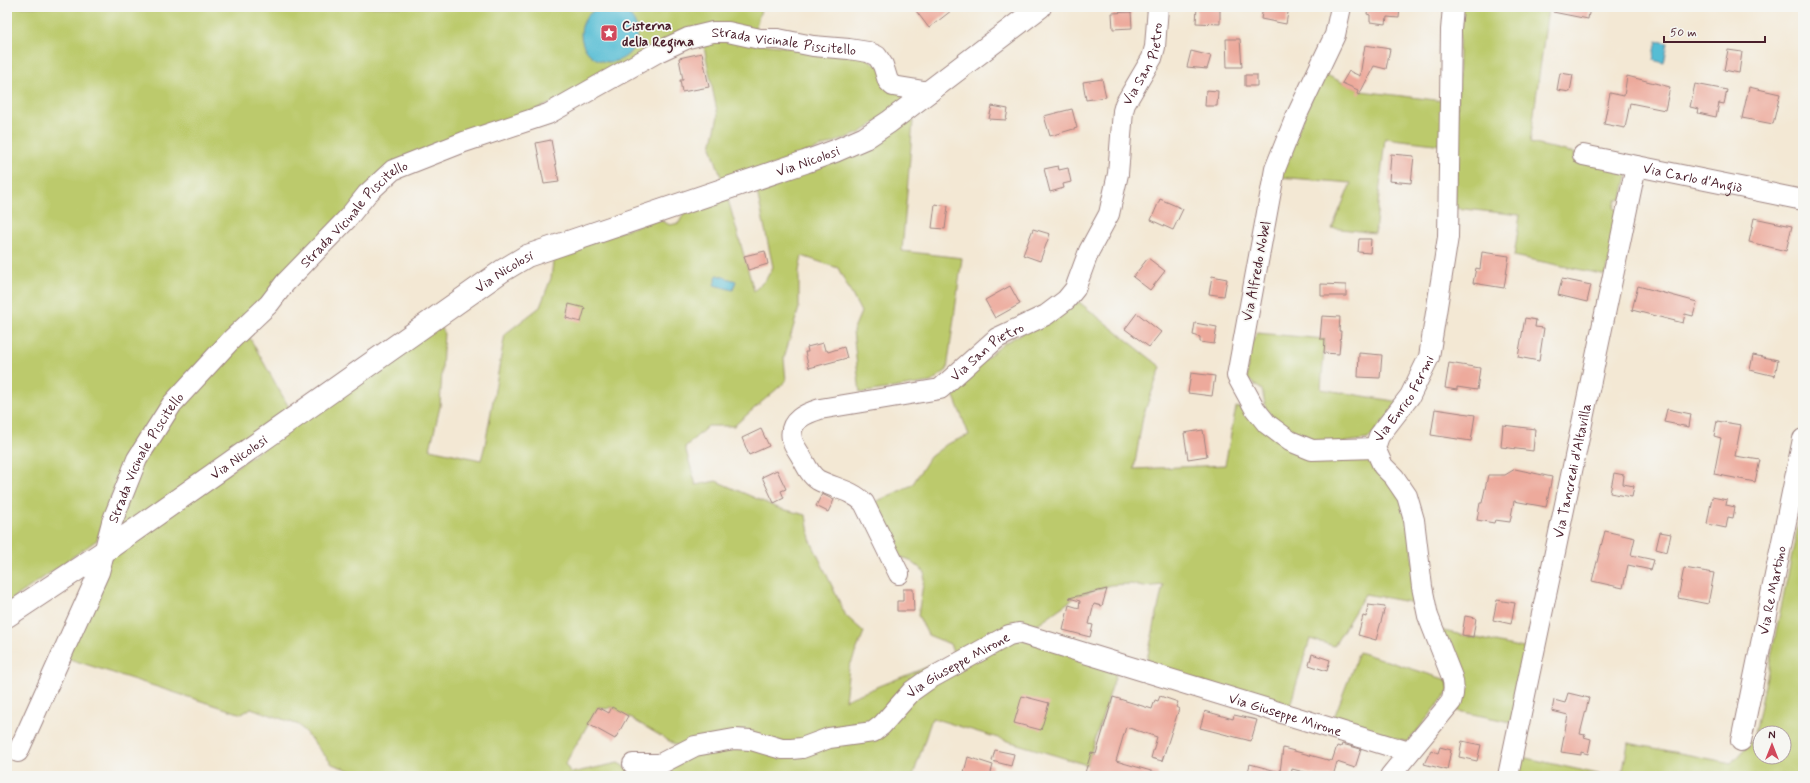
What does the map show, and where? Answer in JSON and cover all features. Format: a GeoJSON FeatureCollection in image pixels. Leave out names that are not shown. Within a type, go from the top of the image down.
{"type":"FeatureCollection","features":[{"type":"Feature","properties":{"kind":"main road","name":"Via Nicolosi"},"geometry":{"type":"LineString","coordinates":[[7,616],[105,551],[502,271],[527,256],[835,152],[865,138],[930,92],[1040,7]]}},
{"type":"Feature","properties":{"kind":"street","name":"Via San Pietro"},"geometry":{"type":"LineString","coordinates":[[899,574],[864,503],[858,497],[817,479],[809,472],[792,439],[792,430],[795,422],[805,414],[820,409],[940,389],[997,338],[1046,315],[1066,300],[1075,289],[1089,251],[1109,214],[1118,174],[1123,111],[1125,104],[1152,58],[1155,48],[1158,7]]}},
{"type":"Feature","properties":{"kind":"street","name":"Via Alfredo Nobel"},"geometry":{"type":"LineString","coordinates":[[1341,7],[1335,35],[1295,118],[1275,168],[1236,376],[1255,409],[1267,424],[1290,441],[1312,450],[1375,448]]}},
{"type":"Feature","properties":{"kind":"street","name":"Via Enrico Fermi"},"geometry":{"type":"LineString","coordinates":[[1390,776],[1451,702],[1454,684],[1428,616],[1422,587],[1414,520],[1407,496],[1394,477],[1383,466],[1375,448],[1379,436],[1410,396],[1429,357],[1440,295],[1448,237],[1451,30],[1453,7]]}},
{"type":"Feature","properties":{"kind":"street","name":"Strada Vicinale Piscitello"},"geometry":{"type":"LineString","coordinates":[[18,752],[99,572],[112,522],[137,459],[172,404],[232,339],[269,304],[285,283],[347,219],[367,194],[393,170],[464,142],[548,114],[658,52],[688,38],[713,32],[728,32],[760,39],[778,39],[813,46],[868,52],[877,56],[883,65],[888,81],[893,86],[930,92]]}},
{"type":"Feature","properties":{"kind":"street","name":"Via Carlo d'Angiò"},"geometry":{"type":"LineString","coordinates":[[1583,155],[1803,200]]}},
{"type":"Feature","properties":{"kind":"street","name":"Via Tancredi d'Altavilla"},"geometry":{"type":"LineString","coordinates":[[1508,776],[1636,166]]}},
{"type":"Feature","properties":{"kind":"street","name":"Via Re Martino"},"geometry":{"type":"LineString","coordinates":[[1741,741],[1803,439]]}},
{"type":"Feature","properties":{"kind":"street","name":"Via Giuseppe Mirone"},"geometry":{"type":"LineString","coordinates":[[633,764],[660,764],[695,746],[734,739],[751,740],[782,749],[791,749],[802,748],[829,738],[873,732],[882,725],[912,691],[921,684],[1009,635],[1019,633],[1409,752]]}},
{"type":"Feature","properties":{"kind":"green space"},"geometry":{"type":"Polygon","coordinates":[[[7,7],[762,7],[754,32],[721,28],[557,101],[396,164],[142,435],[119,474],[97,540],[7,603],[7,7]]]}},
{"type":"Feature","properties":{"kind":"green space"},"geometry":{"type":"Polygon","coordinates":[[[1460,7],[1534,7],[1548,9],[1530,143],[1575,153],[1574,160],[1628,171],[1622,199],[1616,200],[1614,208],[1620,211],[1606,275],[1514,256],[1520,215],[1455,208],[1460,7]]]}},
{"type":"Feature","properties":{"kind":"green space"},"geometry":{"type":"Polygon","coordinates":[[[702,37],[864,56],[917,94],[860,133],[723,183],[711,147],[718,116],[702,37]]]}},
{"type":"Feature","properties":{"kind":"green space"},"geometry":{"type":"Polygon","coordinates":[[[1322,73],[1361,91],[1444,101],[1443,145],[1385,138],[1375,233],[1332,228],[1351,183],[1279,177],[1322,73]]]}},
{"type":"Feature","properties":{"kind":"green space"},"geometry":{"type":"Polygon","coordinates":[[[914,110],[902,251],[962,258],[947,370],[931,382],[860,393],[853,331],[861,312],[838,268],[802,256],[799,271],[799,308],[784,358],[786,381],[734,426],[708,426],[685,447],[696,485],[716,481],[778,508],[806,515],[810,539],[846,616],[864,632],[849,668],[845,700],[954,656],[950,644],[928,635],[918,615],[925,572],[908,559],[899,557],[871,504],[912,485],[930,457],[947,444],[969,435],[951,389],[1003,344],[1079,302],[1161,367],[1143,416],[1134,469],[1225,465],[1236,407],[1242,408],[1252,414],[1273,434],[1282,440],[1312,454],[1326,456],[1370,456],[1406,505],[1410,520],[1415,585],[1420,604],[1365,594],[1334,646],[1310,639],[1289,709],[1146,664],[1163,585],[1143,587],[1131,584],[1111,585],[1079,595],[1029,630],[1019,629],[1007,633],[909,689],[872,729],[829,734],[808,743],[792,745],[753,736],[729,736],[693,743],[681,748],[612,707],[606,709],[598,707],[565,764],[571,773],[618,763],[632,771],[647,773],[663,769],[694,751],[718,744],[749,743],[782,752],[802,752],[811,750],[833,740],[874,735],[886,726],[915,693],[1014,637],[1118,668],[1087,765],[932,718],[913,776],[366,776],[332,764],[299,725],[251,708],[242,714],[66,658],[111,556],[438,324],[444,332],[440,407],[430,449],[481,460],[505,334],[540,307],[551,278],[554,254],[658,219],[670,225],[679,223],[686,209],[727,196],[754,291],[766,279],[773,267],[756,187],[822,166],[860,150],[881,137],[914,110]]]}},
{"type":"Feature","properties":{"kind":"green space"},"geometry":{"type":"Polygon","coordinates":[[[247,333],[291,411],[124,528],[119,521],[142,461],[180,407],[247,333]]]}},
{"type":"Feature","properties":{"kind":"green space"},"geometry":{"type":"Polygon","coordinates":[[[1257,333],[1325,339],[1321,389],[1400,402],[1368,439],[1318,446],[1286,432],[1266,409],[1262,390],[1247,379],[1249,348],[1257,333]]]}},
{"type":"Feature","properties":{"kind":"green space"},"geometry":{"type":"Polygon","coordinates":[[[1803,501],[1803,776],[1622,776],[1628,743],[1731,763],[1752,741],[1752,765],[1792,765],[1792,725],[1757,725],[1803,501]]]}},
{"type":"Feature","properties":{"kind":"green space"},"geometry":{"type":"Polygon","coordinates":[[[1439,630],[1528,649],[1511,722],[1453,710],[1439,630]]]}},
{"type":"Feature","properties":{"kind":"green space"},"geometry":{"type":"Polygon","coordinates":[[[1359,652],[1447,680],[1449,691],[1408,742],[1333,720],[1359,652]]]}},
{"type":"Feature","properties":{"kind":"green space"},"geometry":{"type":"Polygon","coordinates":[[[1518,756],[1607,776],[1514,776],[1518,756]]]}},
{"type":"Feature","properties":{"kind":"water","name":"Cisterna della Regina"},"geometry":{"type":"Polygon","coordinates":[[[609,6],[620,8],[629,14],[635,23],[637,34],[635,45],[629,54],[620,60],[609,62],[598,60],[589,54],[583,45],[581,34],[583,23],[589,14],[598,8],[609,6]]]}},
{"type":"Feature","properties":{"kind":"water"},"geometry":{"type":"Polygon","coordinates":[[[1657,41],[1668,43],[1664,63],[1653,60],[1657,41]]]}},
{"type":"Feature","properties":{"kind":"water"},"geometry":{"type":"Polygon","coordinates":[[[717,275],[736,281],[733,290],[714,285],[717,275]]]}},
{"type":"Feature","properties":{"kind":"building"},"geometry":{"type":"Polygon","coordinates":[[[913,7],[956,7],[929,28],[913,7]]]}},
{"type":"Feature","properties":{"kind":"building"},"geometry":{"type":"Polygon","coordinates":[[[1197,7],[1220,7],[1220,24],[1196,23],[1197,7]]]}},
{"type":"Feature","properties":{"kind":"building"},"geometry":{"type":"Polygon","coordinates":[[[1263,7],[1289,7],[1286,24],[1261,19],[1263,7]]]}},
{"type":"Feature","properties":{"kind":"building"},"geometry":{"type":"Polygon","coordinates":[[[1368,7],[1400,7],[1399,18],[1387,17],[1386,24],[1370,22],[1370,15],[1367,14],[1368,7]]]}},
{"type":"Feature","properties":{"kind":"building"},"geometry":{"type":"Polygon","coordinates":[[[1554,7],[1590,7],[1588,19],[1553,12],[1554,7]]]}},
{"type":"Feature","properties":{"kind":"building"},"geometry":{"type":"Polygon","coordinates":[[[1131,12],[1132,28],[1113,29],[1112,13],[1131,12]]]}},
{"type":"Feature","properties":{"kind":"building"},"geometry":{"type":"Polygon","coordinates":[[[1226,39],[1240,39],[1242,67],[1227,67],[1226,39]]]}},
{"type":"Feature","properties":{"kind":"building"},"geometry":{"type":"Polygon","coordinates":[[[1365,45],[1390,49],[1386,69],[1374,66],[1359,95],[1357,94],[1358,90],[1342,83],[1349,71],[1360,76],[1365,45]]]}},
{"type":"Feature","properties":{"kind":"building"},"geometry":{"type":"Polygon","coordinates":[[[1728,50],[1742,52],[1739,73],[1724,70],[1728,50]]]}},
{"type":"Feature","properties":{"kind":"building"},"geometry":{"type":"Polygon","coordinates":[[[1191,51],[1211,56],[1207,69],[1187,67],[1191,51]]]}},
{"type":"Feature","properties":{"kind":"building"},"geometry":{"type":"Polygon","coordinates":[[[702,53],[709,87],[682,92],[680,80],[683,80],[679,58],[702,53]]]}},
{"type":"Feature","properties":{"kind":"building"},"geometry":{"type":"Polygon","coordinates":[[[1560,73],[1573,75],[1570,92],[1557,90],[1560,73]]]}},
{"type":"Feature","properties":{"kind":"building"},"geometry":{"type":"Polygon","coordinates":[[[1245,75],[1257,75],[1257,86],[1245,86],[1245,75]]]}},
{"type":"Feature","properties":{"kind":"building"},"geometry":{"type":"Polygon","coordinates":[[[1627,76],[1670,87],[1665,110],[1630,103],[1625,128],[1604,124],[1610,93],[1624,96],[1627,76]]]}},
{"type":"Feature","properties":{"kind":"building"},"geometry":{"type":"Polygon","coordinates":[[[1102,79],[1106,97],[1086,100],[1083,82],[1102,79]]]}},
{"type":"Feature","properties":{"kind":"building"},"geometry":{"type":"Polygon","coordinates":[[[1695,84],[1727,90],[1724,104],[1719,103],[1716,117],[1698,113],[1699,109],[1690,107],[1695,84]]]}},
{"type":"Feature","properties":{"kind":"building"},"geometry":{"type":"Polygon","coordinates":[[[1749,87],[1780,94],[1773,124],[1742,118],[1749,87]]]}},
{"type":"Feature","properties":{"kind":"building"},"geometry":{"type":"Polygon","coordinates":[[[1206,90],[1218,91],[1217,106],[1205,106],[1206,90]]]}},
{"type":"Feature","properties":{"kind":"building"},"geometry":{"type":"Polygon","coordinates":[[[992,106],[1008,109],[1006,120],[989,119],[992,106]]]}},
{"type":"Feature","properties":{"kind":"building"},"geometry":{"type":"Polygon","coordinates":[[[1072,109],[1077,128],[1050,136],[1044,116],[1072,109]]]}},
{"type":"Feature","properties":{"kind":"building"},"geometry":{"type":"Polygon","coordinates":[[[551,140],[559,182],[544,184],[536,143],[551,140]]]}},
{"type":"Feature","properties":{"kind":"building"},"geometry":{"type":"Polygon","coordinates":[[[1391,154],[1414,156],[1411,183],[1389,181],[1391,154]]]}},
{"type":"Feature","properties":{"kind":"building"},"geometry":{"type":"Polygon","coordinates":[[[1058,166],[1059,170],[1068,168],[1071,182],[1063,184],[1064,188],[1050,192],[1044,169],[1058,166]]]}},
{"type":"Feature","properties":{"kind":"building"},"geometry":{"type":"Polygon","coordinates":[[[1160,199],[1183,209],[1173,230],[1151,220],[1160,199]]]}},
{"type":"Feature","properties":{"kind":"building"},"geometry":{"type":"Polygon","coordinates":[[[935,204],[948,206],[945,229],[932,228],[935,204]]]}},
{"type":"Feature","properties":{"kind":"building"},"geometry":{"type":"Polygon","coordinates":[[[1754,218],[1792,226],[1786,251],[1749,242],[1754,218]]]}},
{"type":"Feature","properties":{"kind":"building"},"geometry":{"type":"Polygon","coordinates":[[[1033,229],[1050,234],[1040,261],[1023,255],[1033,229]]]}},
{"type":"Feature","properties":{"kind":"building"},"geometry":{"type":"Polygon","coordinates":[[[1359,239],[1371,239],[1370,253],[1358,252],[1359,239]]]}},
{"type":"Feature","properties":{"kind":"building"},"geometry":{"type":"Polygon","coordinates":[[[765,251],[768,264],[748,270],[744,256],[765,251]]]}},
{"type":"Feature","properties":{"kind":"building"},"geometry":{"type":"Polygon","coordinates":[[[1482,252],[1509,256],[1504,288],[1473,283],[1476,268],[1480,269],[1482,252]]]}},
{"type":"Feature","properties":{"kind":"building"},"geometry":{"type":"Polygon","coordinates":[[[1148,258],[1165,271],[1150,290],[1133,277],[1148,258]]]}},
{"type":"Feature","properties":{"kind":"building"},"geometry":{"type":"Polygon","coordinates":[[[1212,276],[1227,279],[1224,296],[1209,294],[1212,276]]]}},
{"type":"Feature","properties":{"kind":"building"},"geometry":{"type":"Polygon","coordinates":[[[1562,279],[1591,285],[1587,302],[1558,295],[1562,279]]]}},
{"type":"Feature","properties":{"kind":"building"},"geometry":{"type":"Polygon","coordinates":[[[1321,284],[1346,285],[1346,296],[1321,296],[1321,284]]]}},
{"type":"Feature","properties":{"kind":"building"},"geometry":{"type":"Polygon","coordinates":[[[1010,286],[1020,304],[995,318],[985,300],[1010,286]]]}},
{"type":"Feature","properties":{"kind":"building"},"geometry":{"type":"Polygon","coordinates":[[[1638,286],[1697,302],[1693,316],[1685,314],[1683,323],[1632,310],[1638,286]]]}},
{"type":"Feature","properties":{"kind":"building"},"geometry":{"type":"Polygon","coordinates":[[[569,304],[585,308],[581,322],[566,318],[569,304]]]}},
{"type":"Feature","properties":{"kind":"building"},"geometry":{"type":"Polygon","coordinates":[[[1137,313],[1161,332],[1149,347],[1125,329],[1137,313]]]}},
{"type":"Feature","properties":{"kind":"building"},"geometry":{"type":"Polygon","coordinates":[[[1322,316],[1340,317],[1339,331],[1341,331],[1339,354],[1324,353],[1325,339],[1320,339],[1322,316]]]}},
{"type":"Feature","properties":{"kind":"building"},"geometry":{"type":"Polygon","coordinates":[[[1525,318],[1536,320],[1535,327],[1544,328],[1539,361],[1518,357],[1525,318]]]}},
{"type":"Feature","properties":{"kind":"building"},"geometry":{"type":"Polygon","coordinates":[[[1195,323],[1217,327],[1214,344],[1200,342],[1200,337],[1193,335],[1195,323]]]}},
{"type":"Feature","properties":{"kind":"building"},"geometry":{"type":"Polygon","coordinates":[[[823,343],[825,350],[828,352],[844,347],[847,358],[809,368],[805,352],[808,352],[807,347],[823,343]]]}},
{"type":"Feature","properties":{"kind":"building"},"geometry":{"type":"Polygon","coordinates":[[[1359,353],[1382,355],[1380,378],[1358,377],[1359,353]]]}},
{"type":"Feature","properties":{"kind":"building"},"geometry":{"type":"Polygon","coordinates":[[[1753,355],[1778,360],[1775,376],[1750,370],[1753,355]]]}},
{"type":"Feature","properties":{"kind":"building"},"geometry":{"type":"Polygon","coordinates":[[[1449,363],[1480,368],[1477,390],[1457,387],[1457,390],[1445,388],[1449,363]]]}},
{"type":"Feature","properties":{"kind":"building"},"geometry":{"type":"Polygon","coordinates":[[[1191,373],[1215,376],[1212,396],[1188,393],[1191,373]]]}},
{"type":"Feature","properties":{"kind":"building"},"geometry":{"type":"Polygon","coordinates":[[[1435,409],[1475,415],[1471,441],[1431,435],[1435,409]]]}},
{"type":"Feature","properties":{"kind":"building"},"geometry":{"type":"Polygon","coordinates":[[[1667,409],[1691,414],[1689,427],[1664,422],[1667,409]]]}},
{"type":"Feature","properties":{"kind":"building"},"geometry":{"type":"Polygon","coordinates":[[[1717,421],[1741,425],[1735,456],[1760,460],[1755,482],[1714,474],[1721,438],[1714,436],[1717,421]]]}},
{"type":"Feature","properties":{"kind":"building"},"geometry":{"type":"Polygon","coordinates":[[[1503,425],[1535,429],[1533,451],[1501,447],[1503,425]]]}},
{"type":"Feature","properties":{"kind":"building"},"geometry":{"type":"Polygon","coordinates":[[[761,429],[769,446],[749,455],[742,438],[761,429]]]}},
{"type":"Feature","properties":{"kind":"building"},"geometry":{"type":"Polygon","coordinates":[[[1203,430],[1207,456],[1188,459],[1184,433],[1203,430]]]}},
{"type":"Feature","properties":{"kind":"building"},"geometry":{"type":"Polygon","coordinates":[[[1515,469],[1552,477],[1546,507],[1514,501],[1510,522],[1495,520],[1494,523],[1477,520],[1488,475],[1505,475],[1515,469]]]}},
{"type":"Feature","properties":{"kind":"building"},"geometry":{"type":"Polygon","coordinates":[[[777,470],[786,489],[781,491],[784,498],[774,503],[762,477],[777,470]]]}},
{"type":"Feature","properties":{"kind":"building"},"geometry":{"type":"Polygon","coordinates":[[[1614,473],[1624,475],[1623,484],[1634,486],[1632,497],[1610,493],[1614,473]]]}},
{"type":"Feature","properties":{"kind":"building"},"geometry":{"type":"Polygon","coordinates":[[[822,494],[834,500],[828,512],[816,506],[822,494]]]}},
{"type":"Feature","properties":{"kind":"building"},"geometry":{"type":"Polygon","coordinates":[[[1712,497],[1727,500],[1726,505],[1735,507],[1733,518],[1728,517],[1726,528],[1707,524],[1712,497]]]}},
{"type":"Feature","properties":{"kind":"building"},"geometry":{"type":"Polygon","coordinates":[[[1605,531],[1635,538],[1631,555],[1654,560],[1651,570],[1628,565],[1623,588],[1592,581],[1605,531]]]}},
{"type":"Feature","properties":{"kind":"building"},"geometry":{"type":"Polygon","coordinates":[[[1660,532],[1671,534],[1667,552],[1656,549],[1660,532]]]}},
{"type":"Feature","properties":{"kind":"building"},"geometry":{"type":"Polygon","coordinates":[[[1684,568],[1714,573],[1708,604],[1678,598],[1684,568]]]}},
{"type":"Feature","properties":{"kind":"building"},"geometry":{"type":"Polygon","coordinates":[[[903,589],[913,589],[914,611],[897,611],[897,601],[903,601],[903,589]]]}},
{"type":"Feature","properties":{"kind":"building"},"geometry":{"type":"Polygon","coordinates":[[[1107,589],[1102,606],[1094,604],[1089,624],[1093,625],[1090,637],[1063,630],[1069,605],[1079,608],[1080,601],[1069,598],[1107,589]]]}},
{"type":"Feature","properties":{"kind":"building"},"geometry":{"type":"Polygon","coordinates":[[[1497,600],[1515,603],[1511,624],[1493,620],[1497,600]]]}},
{"type":"Feature","properties":{"kind":"building"},"geometry":{"type":"Polygon","coordinates":[[[1368,605],[1385,607],[1376,640],[1358,635],[1363,616],[1366,617],[1368,605]]]}},
{"type":"Feature","properties":{"kind":"building"},"geometry":{"type":"Polygon","coordinates":[[[1465,616],[1476,618],[1473,637],[1462,635],[1465,616]]]}},
{"type":"Feature","properties":{"kind":"building"},"geometry":{"type":"Polygon","coordinates":[[[1312,654],[1330,660],[1327,671],[1309,665],[1312,654]]]}},
{"type":"Feature","properties":{"kind":"building"},"geometry":{"type":"Polygon","coordinates":[[[1568,693],[1589,698],[1580,734],[1591,739],[1588,754],[1581,752],[1581,755],[1561,752],[1568,715],[1552,711],[1554,700],[1565,703],[1568,693]]]}},
{"type":"Feature","properties":{"kind":"building"},"geometry":{"type":"Polygon","coordinates":[[[1022,696],[1049,703],[1041,730],[1014,723],[1022,696]]]}},
{"type":"Feature","properties":{"kind":"building"},"geometry":{"type":"Polygon","coordinates":[[[1160,696],[1178,702],[1176,707],[1179,709],[1162,761],[1151,758],[1157,737],[1126,727],[1116,761],[1158,773],[1158,776],[1084,776],[1091,753],[1096,754],[1113,697],[1152,709],[1155,700],[1158,701],[1160,696]]]}},
{"type":"Feature","properties":{"kind":"building"},"geometry":{"type":"Polygon","coordinates":[[[598,707],[609,713],[612,707],[628,716],[615,739],[588,724],[598,707]]]}},
{"type":"Feature","properties":{"kind":"building"},"geometry":{"type":"Polygon","coordinates":[[[1205,711],[1233,719],[1234,715],[1257,720],[1251,741],[1200,728],[1205,711]]]}},
{"type":"Feature","properties":{"kind":"building"},"geometry":{"type":"Polygon","coordinates":[[[1462,741],[1481,745],[1477,761],[1459,757],[1462,741]]]}},
{"type":"Feature","properties":{"kind":"building"},"geometry":{"type":"Polygon","coordinates":[[[1342,744],[1361,749],[1355,768],[1337,762],[1333,776],[1320,776],[1292,769],[1291,776],[1247,776],[1250,764],[1280,772],[1283,748],[1332,761],[1337,746],[1341,747],[1342,744]]]}},
{"type":"Feature","properties":{"kind":"building"},"geometry":{"type":"Polygon","coordinates":[[[1440,747],[1451,750],[1447,770],[1424,764],[1431,750],[1438,753],[1440,747]]]}},
{"type":"Feature","properties":{"kind":"building"},"geometry":{"type":"Polygon","coordinates":[[[995,750],[1014,754],[1011,766],[992,761],[995,750]]]}},
{"type":"Feature","properties":{"kind":"building"},"geometry":{"type":"Polygon","coordinates":[[[968,757],[993,765],[990,776],[963,776],[968,757]]]}},
{"type":"Feature","properties":{"kind":"place","name":"Cisterna della Regina"},"geometry":{"type":"Point","coordinates":[609,33]}}]}
